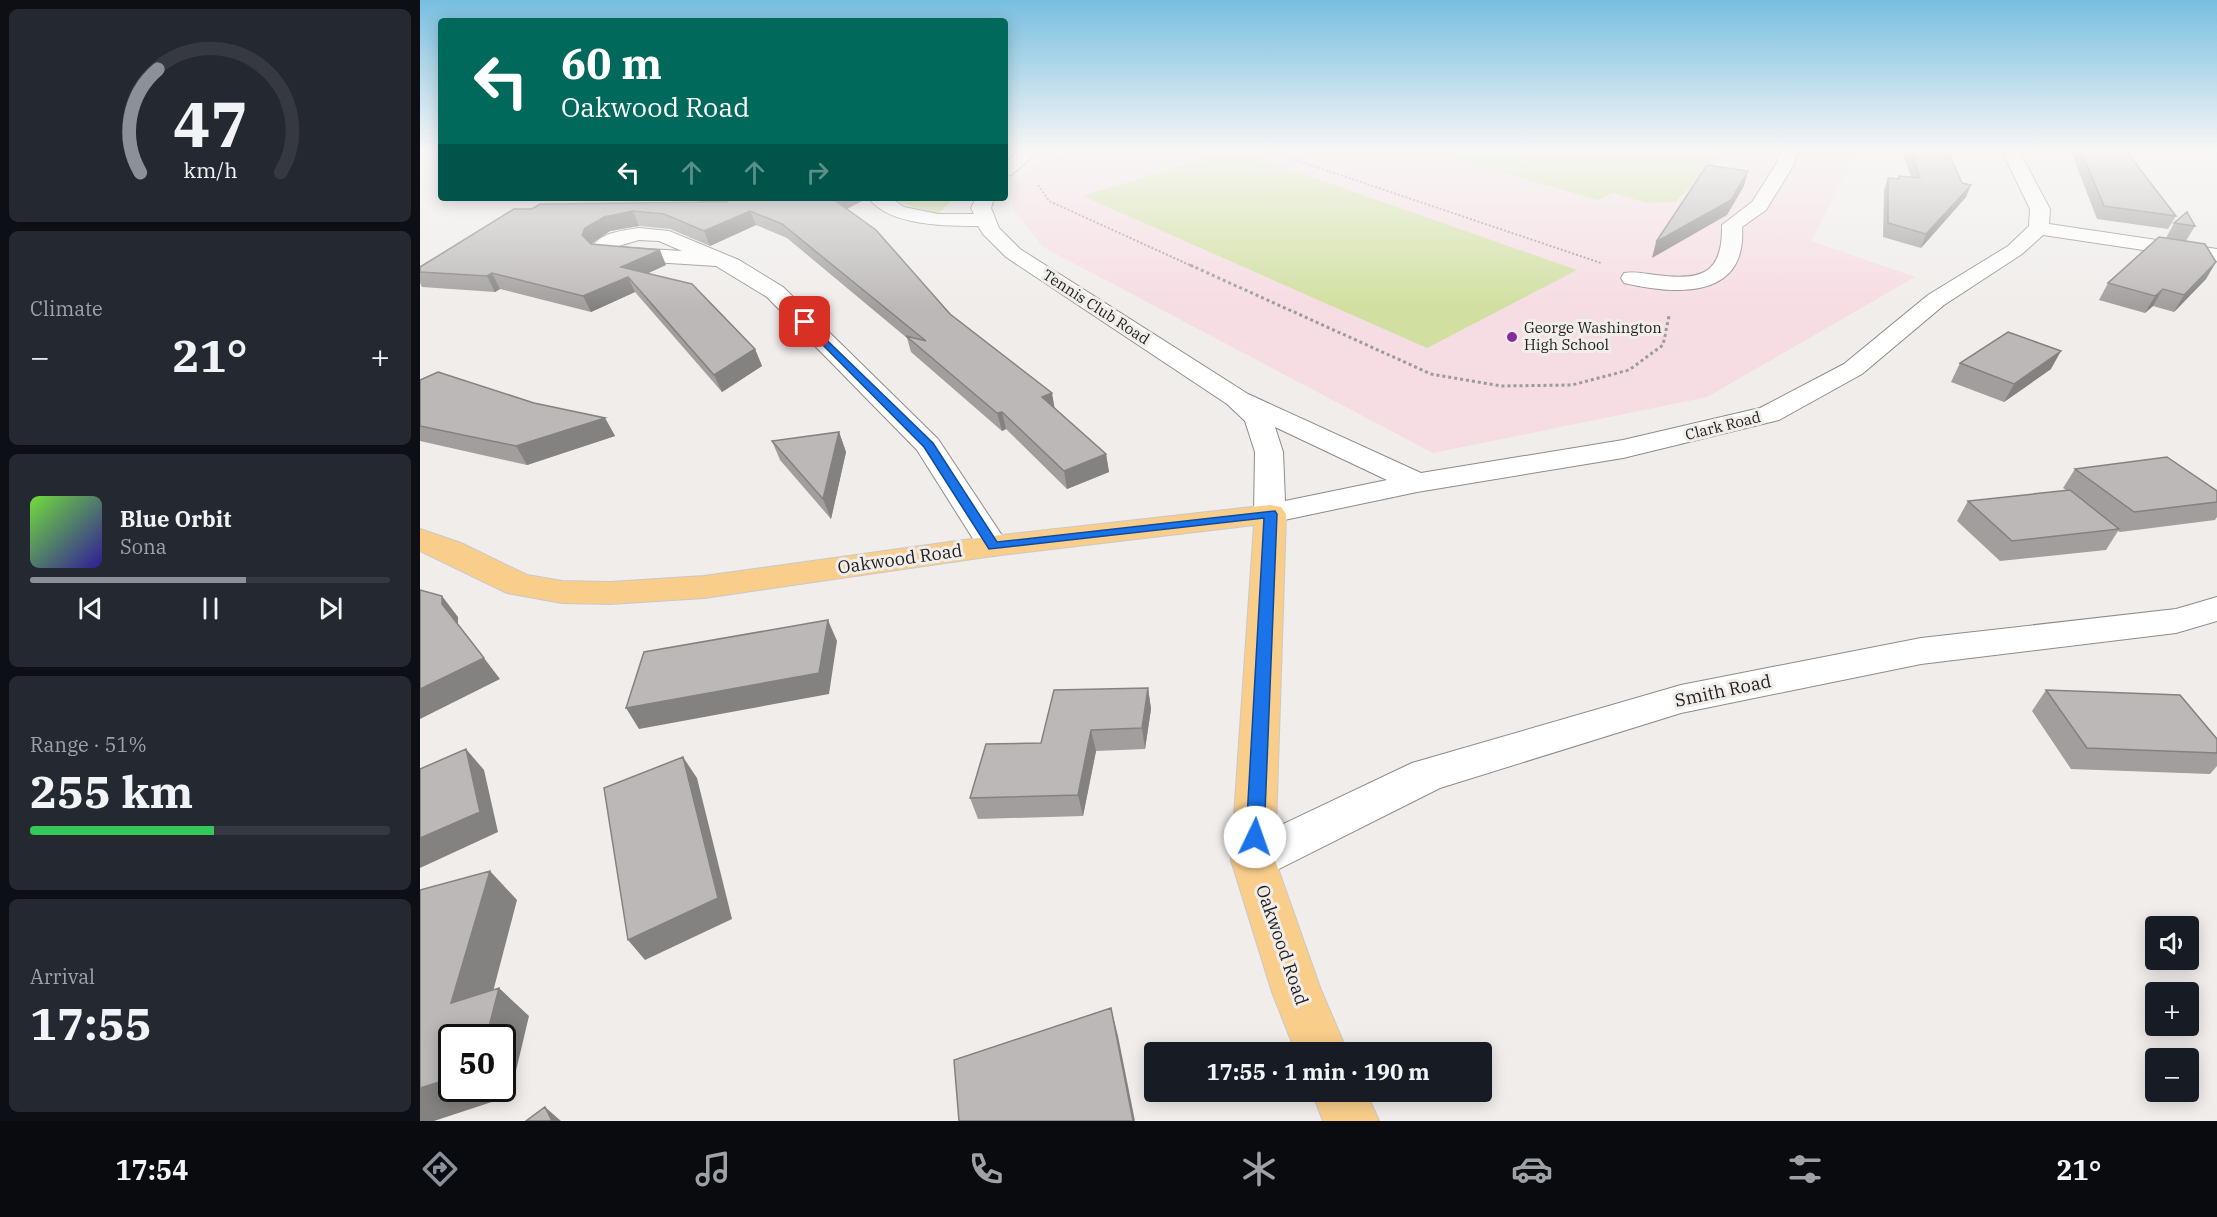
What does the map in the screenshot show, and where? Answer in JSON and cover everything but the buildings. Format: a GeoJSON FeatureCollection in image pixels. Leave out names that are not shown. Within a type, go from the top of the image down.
{"type":"FeatureCollection","features":[{"type":"Feature","properties":{"kind":"main road","name":"Oakwood Road"},"geometry":{"type":"LineString","coordinates":[[420,539],[449,550],[519,585],[562,592],[610,593],[704,587],[993,546],[1270,514],[1253,860],[1297,992],[1317,1042]]}},
{"type":"Feature","properties":{"kind":"main road"},"geometry":{"type":"LineString","coordinates":[[1343,1102],[1351,1121]]}},
{"type":"Feature","properties":{"kind":"street"},"geometry":{"type":"LineString","coordinates":[[886,203],[898,212],[938,220],[986,209]]}},
{"type":"Feature","properties":{"kind":"street"},"geometry":{"type":"LineString","coordinates":[[1632,278],[1672,284],[1704,282],[1718,276],[1731,253],[1732,225],[1761,203]]}},
{"type":"Feature","properties":{"kind":"street"},"geometry":{"type":"LineString","coordinates":[[2037,203],[2040,209],[2039,228],[2217,255]]}},
{"type":"Feature","properties":{"kind":"street","name":"Tennis Club Road"},"geometry":{"type":"LineString","coordinates":[[986,209],[990,230],[1013,253],[1236,398],[1417,483]]}},
{"type":"Feature","properties":{"kind":"street","name":"Clark Road"},"geometry":{"type":"LineString","coordinates":[[1270,514],[1417,483],[1623,449],[1769,414],[1853,369],[1935,300],[2015,250],[2039,228]]}},
{"type":"Feature","properties":{"kind":"street"},"geometry":{"type":"LineString","coordinates":[[720,260],[775,292],[928,445],[993,546]]}},
{"type":"Feature","properties":{"kind":"street","name":"Tennis Club Road"},"geometry":{"type":"LineString","coordinates":[[1236,398],[1258,418],[1269,452],[1270,514]]}},
{"type":"Feature","properties":{"kind":"street","name":"Smith Road"},"geometry":{"type":"LineString","coordinates":[[1253,860],[1427,775],[1681,699],[1921,651],[2176,621],[2217,609]]}},
{"type":"Feature","properties":{"kind":"path"},"geometry":{"type":"LineString","coordinates":[[1054,203],[1431,374],[1501,386],[1572,385],[1629,370],[1663,345],[1669,317],[1650,289],[1612,266],[1425,203]]}},
{"type":"Feature","properties":{"kind":"shaded area","name":"George Washington High School"},"geometry":{"type":"Polygon","coordinates":[[[1013,203],[1831,203],[1811,241],[1915,277],[1707,397],[1433,453],[1043,247],[1012,208],[1013,203]]]}},
{"type":"Feature","properties":{"kind":"green space"},"geometry":{"type":"Polygon","coordinates":[[[902,203],[949,203],[938,214],[902,203]]]}},
{"type":"Feature","properties":{"kind":"green space"},"geometry":{"type":"Polygon","coordinates":[[[1100,203],[1386,203],[1577,270],[1427,348],[1100,203]]]}},
{"type":"Feature","properties":{"kind":"place","name":"George Washington High School"},"geometry":{"type":"Point","coordinates":[1512,337]}},
{"type":"Feature","properties":{"kind":"route"},"geometry":{"type":"LineString","coordinates":[[805,322],[928,445],[993,546],[1270,514],[1255,837]]}}]}
